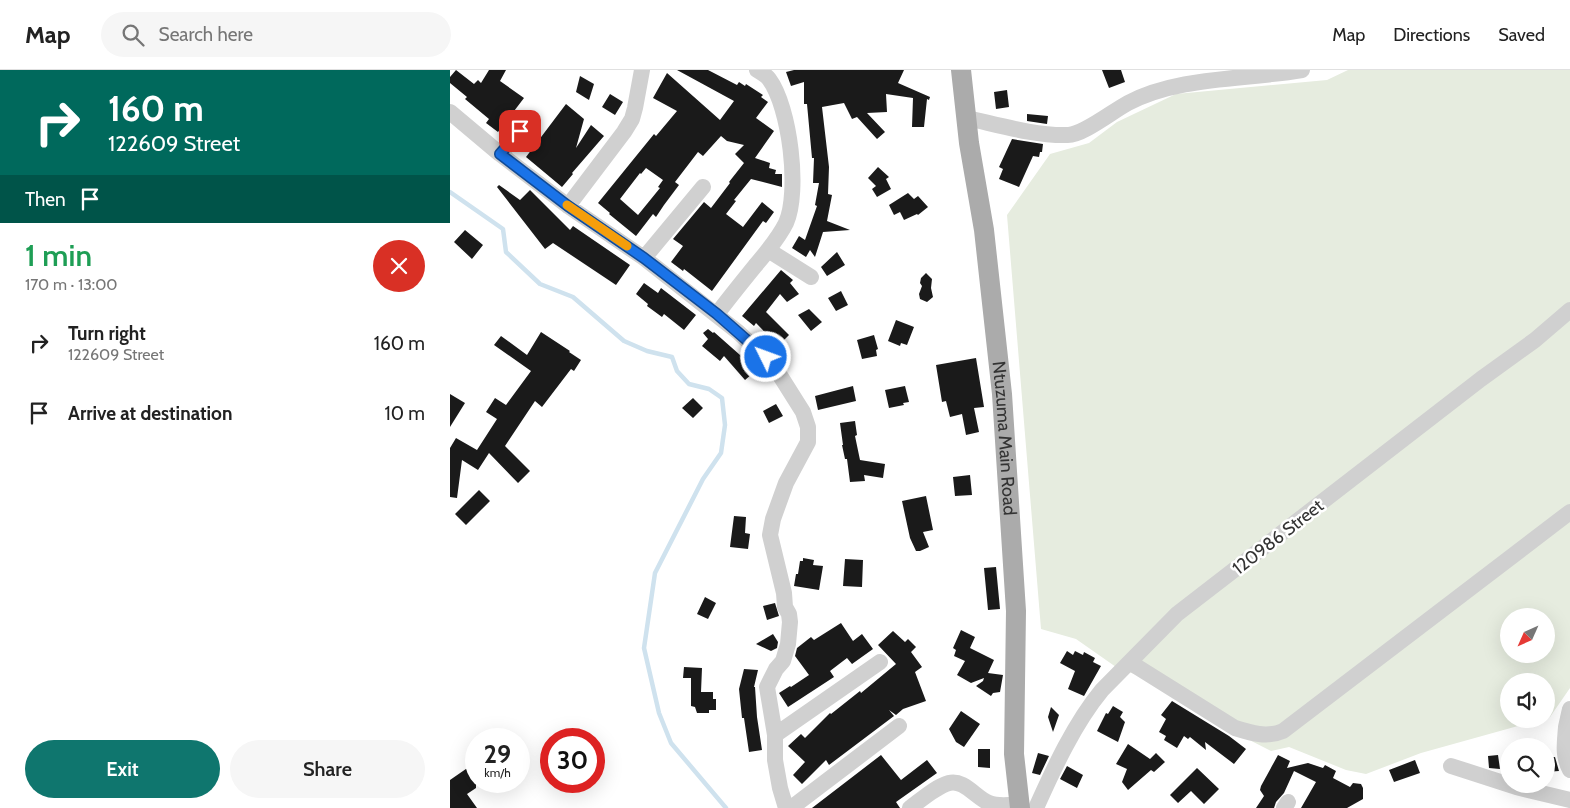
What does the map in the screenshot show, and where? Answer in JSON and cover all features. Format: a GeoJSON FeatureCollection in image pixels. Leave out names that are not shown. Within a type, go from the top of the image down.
{"type":"FeatureCollection","features":[{"type":"Feature","properties":{"kind":"main road","name":"Ntuzuma Main Road"},"geometry":{"type":"LineString","coordinates":[[961,70],[972,163],[984,230],[1002,394],[1016,611],[1014,754],[1025,807]]}},
{"type":"Feature","properties":{"kind":"street"},"geometry":{"type":"LineString","coordinates":[[568,206],[632,119],[642,70]]}},
{"type":"Feature","properties":{"kind":"street"},"geometry":{"type":"LineString","coordinates":[[967,118],[1011,128],[1069,135],[1100,121],[1128,103],[1163,90],[1207,82],[1302,70]]}},
{"type":"Feature","properties":{"kind":"street"},"geometry":{"type":"LineString","coordinates":[[717,314],[779,235],[787,220],[792,196],[787,123],[773,84],[764,72]]}},
{"type":"Feature","properties":{"kind":"street"},"geometry":{"type":"LineString","coordinates":[[450,112],[500,154],[568,206],[644,258],[717,314],[774,366],[803,412],[808,426],[808,442],[786,483],[773,519],[770,535],[784,593],[785,607],[790,614],[788,644],[783,661],[776,669],[767,686],[775,734],[775,760],[786,808]]}},
{"type":"Feature","properties":{"kind":"street"},"geometry":{"type":"LineString","coordinates":[[500,154],[530,120]]}},
{"type":"Feature","properties":{"kind":"street"},"geometry":{"type":"LineString","coordinates":[[644,258],[703,187]]}},
{"type":"Feature","properties":{"kind":"street"},"geometry":{"type":"LineString","coordinates":[[768,250],[811,277]]}},
{"type":"Feature","properties":{"kind":"street","name":"120986 Street"},"geometry":{"type":"LineString","coordinates":[[1025,807],[1055,766],[1092,703],[1102,690],[1178,614],[1481,379],[1536,340],[1570,310]]}},
{"type":"Feature","properties":{"kind":"street"},"geometry":{"type":"LineString","coordinates":[[1131,663],[1235,728],[1251,733],[1274,735],[1332,695],[1570,512]]}},
{"type":"Feature","properties":{"kind":"street"},"geometry":{"type":"LineString","coordinates":[[775,734],[880,662]]}},
{"type":"Feature","properties":{"kind":"street"},"geometry":{"type":"LineString","coordinates":[[1570,709],[1563,746],[1570,770]]}},
{"type":"Feature","properties":{"kind":"street"},"geometry":{"type":"LineString","coordinates":[[791,808],[900,726]]}},
{"type":"Feature","properties":{"kind":"street"},"geometry":{"type":"LineString","coordinates":[[1451,766],[1516,787],[1570,800]]}},
{"type":"Feature","properties":{"kind":"street"},"geometry":{"type":"LineString","coordinates":[[910,808],[941,787],[953,782],[963,785],[984,801],[994,804],[1025,807]]}},
{"type":"Feature","properties":{"kind":"shaded area"},"geometry":{"type":"Polygon","coordinates":[[[1348,70],[1570,70],[1570,688],[1555,710],[1555,673],[1500,673],[1500,728],[1511,728],[1421,753],[1366,774],[1346,770],[1289,747],[1271,751],[1222,726],[1137,675],[1116,667],[1076,639],[1041,629],[1007,215],[1050,154],[1089,143],[1117,122],[1176,94],[1327,80],[1348,70]]]}},
{"type":"Feature","properties":{"kind":"building"},"geometry":{"type":"Polygon","coordinates":[[[456,70],[474,84],[478,80],[481,83],[489,70],[506,70],[500,81],[524,98],[498,132],[486,123],[489,119],[465,99],[467,97],[450,83],[450,77],[456,70]]]}},
{"type":"Feature","properties":{"kind":"building"},"geometry":{"type":"Polygon","coordinates":[[[677,70],[708,70],[737,85],[739,82],[745,86],[746,84],[763,95],[761,97],[768,102],[756,118],[774,131],[755,158],[770,163],[769,168],[776,170],[775,174],[782,174],[782,187],[751,179],[734,200],[736,201],[726,214],[743,227],[762,202],[774,212],[766,223],[763,221],[712,291],[684,269],[683,271],[671,262],[683,246],[673,239],[704,202],[711,208],[730,183],[744,163],[735,154],[744,145],[727,141],[721,136],[703,156],[698,152],[675,182],[679,185],[656,217],[653,214],[636,236],[598,203],[654,134],[656,136],[677,111],[653,98],[667,73],[720,120],[734,101],[677,70]],[[646,168],[620,199],[638,215],[660,188],[658,187],[663,180],[646,168]]]}},
{"type":"Feature","properties":{"kind":"building"},"geometry":{"type":"Polygon","coordinates":[[[794,70],[904,70],[898,83],[930,97],[929,100],[927,99],[924,127],[912,127],[913,98],[886,94],[887,112],[867,113],[885,132],[877,139],[857,117],[852,119],[844,103],[822,107],[829,167],[828,194],[832,195],[827,221],[850,230],[823,232],[815,257],[810,250],[806,257],[792,248],[799,236],[805,240],[817,206],[815,205],[819,183],[813,183],[814,158],[812,158],[807,104],[804,104],[804,82],[791,86],[786,72],[794,70]]]}},
{"type":"Feature","properties":{"kind":"building"},"geometry":{"type":"Polygon","coordinates":[[[1102,70],[1121,70],[1125,82],[1109,88],[1102,70]]]}},
{"type":"Feature","properties":{"kind":"building"},"geometry":{"type":"Polygon","coordinates":[[[580,76],[594,84],[589,100],[576,92],[580,76]]]}},
{"type":"Feature","properties":{"kind":"building"},"geometry":{"type":"Polygon","coordinates":[[[1007,90],[1009,107],[996,109],[994,92],[1007,90]]]}},
{"type":"Feature","properties":{"kind":"building"},"geometry":{"type":"Polygon","coordinates":[[[610,94],[623,102],[615,115],[602,107],[610,94]]]}},
{"type":"Feature","properties":{"kind":"building"},"geometry":{"type":"Polygon","coordinates":[[[566,104],[584,119],[576,148],[591,125],[604,136],[562,187],[526,157],[566,104]]]}},
{"type":"Feature","properties":{"kind":"building"},"geometry":{"type":"Polygon","coordinates":[[[1027,114],[1048,116],[1047,124],[1027,121],[1027,114]]]}},
{"type":"Feature","properties":{"kind":"building"},"geometry":{"type":"Polygon","coordinates":[[[1012,139],[1043,144],[1042,152],[1040,152],[1039,157],[1033,156],[1019,187],[999,179],[1003,169],[999,167],[1012,139]]]}},
{"type":"Feature","properties":{"kind":"building"},"geometry":{"type":"Polygon","coordinates":[[[878,167],[889,177],[886,179],[891,189],[877,197],[872,189],[876,186],[868,178],[878,167]]]}},
{"type":"Feature","properties":{"kind":"building"},"geometry":{"type":"Polygon","coordinates":[[[499,185],[520,200],[530,190],[570,230],[573,226],[630,265],[616,285],[553,243],[545,249],[497,187],[499,185]]]}},
{"type":"Feature","properties":{"kind":"building"},"geometry":{"type":"Polygon","coordinates":[[[908,193],[914,199],[918,196],[928,207],[918,215],[904,220],[900,212],[894,215],[889,205],[908,193]]]}},
{"type":"Feature","properties":{"kind":"building"},"geometry":{"type":"Polygon","coordinates":[[[465,230],[483,245],[472,259],[454,242],[465,230]]]}},
{"type":"Feature","properties":{"kind":"building"},"geometry":{"type":"Polygon","coordinates":[[[837,252],[845,265],[827,276],[821,267],[837,252]]]}},
{"type":"Feature","properties":{"kind":"building"},"geometry":{"type":"Polygon","coordinates":[[[781,270],[793,280],[790,283],[799,294],[787,302],[780,294],[766,312],[789,335],[778,346],[756,323],[754,326],[742,316],[781,270]]]}},
{"type":"Feature","properties":{"kind":"building"},"geometry":{"type":"Polygon","coordinates":[[[926,273],[932,279],[933,297],[927,302],[920,299],[919,294],[922,286],[920,283],[921,278],[926,273]]]}},
{"type":"Feature","properties":{"kind":"building"},"geometry":{"type":"Polygon","coordinates":[[[644,283],[658,293],[661,288],[696,315],[684,330],[664,314],[662,317],[647,306],[648,304],[636,294],[644,283]]]}},
{"type":"Feature","properties":{"kind":"building"},"geometry":{"type":"Polygon","coordinates":[[[841,291],[848,305],[836,311],[828,298],[841,291]]]}},
{"type":"Feature","properties":{"kind":"building"},"geometry":{"type":"Polygon","coordinates":[[[809,309],[822,322],[811,331],[798,315],[809,309]]]}},
{"type":"Feature","properties":{"kind":"building"},"geometry":{"type":"Polygon","coordinates":[[[896,320],[914,327],[907,345],[901,343],[900,346],[888,341],[896,320]]]}},
{"type":"Feature","properties":{"kind":"building"},"geometry":{"type":"Polygon","coordinates":[[[708,329],[740,355],[743,352],[758,369],[745,380],[724,356],[720,361],[702,346],[708,339],[703,333],[708,329]]]}},
{"type":"Feature","properties":{"kind":"building"},"geometry":{"type":"Polygon","coordinates":[[[541,332],[581,360],[574,371],[571,369],[542,407],[535,401],[505,446],[530,471],[518,483],[489,453],[478,470],[462,460],[457,498],[450,497],[450,448],[456,438],[477,450],[497,419],[486,412],[495,398],[506,405],[531,371],[494,345],[501,336],[527,355],[541,332]]]}},
{"type":"Feature","properties":{"kind":"building"},"geometry":{"type":"Polygon","coordinates":[[[874,335],[878,349],[876,350],[877,356],[862,359],[857,340],[874,335]]]}},
{"type":"Feature","properties":{"kind":"building"},"geometry":{"type":"Polygon","coordinates":[[[976,358],[984,407],[974,408],[979,432],[966,435],[962,414],[950,417],[946,401],[942,402],[936,365],[976,358]]]}},
{"type":"Feature","properties":{"kind":"building"},"geometry":{"type":"Polygon","coordinates":[[[853,386],[856,401],[818,410],[815,396],[853,386]]]}},
{"type":"Feature","properties":{"kind":"building"},"geometry":{"type":"Polygon","coordinates":[[[905,386],[909,402],[889,408],[885,390],[905,386]]]}},
{"type":"Feature","properties":{"kind":"building"},"geometry":{"type":"Polygon","coordinates":[[[450,394],[465,403],[450,427],[450,394]]]}},
{"type":"Feature","properties":{"kind":"building"},"geometry":{"type":"Polygon","coordinates":[[[693,398],[703,408],[693,418],[682,408],[693,398]]]}},
{"type":"Feature","properties":{"kind":"building"},"geometry":{"type":"Polygon","coordinates":[[[776,404],[783,416],[769,423],[763,411],[776,404]]]}},
{"type":"Feature","properties":{"kind":"building"},"geometry":{"type":"Polygon","coordinates":[[[855,421],[857,435],[855,436],[860,460],[885,464],[883,478],[864,475],[865,481],[850,482],[847,459],[845,459],[842,445],[840,423],[855,421]]]}},
{"type":"Feature","properties":{"kind":"building"},"geometry":{"type":"Polygon","coordinates":[[[970,475],[972,495],[955,496],[953,477],[970,475]]]}},
{"type":"Feature","properties":{"kind":"building"},"geometry":{"type":"Polygon","coordinates":[[[479,490],[490,501],[466,525],[455,514],[479,490]]]}},
{"type":"Feature","properties":{"kind":"building"},"geometry":{"type":"Polygon","coordinates":[[[926,496],[933,530],[923,532],[929,547],[916,551],[910,538],[902,501],[926,496]]]}},
{"type":"Feature","properties":{"kind":"building"},"geometry":{"type":"Polygon","coordinates":[[[734,516],[746,517],[745,533],[750,534],[748,549],[730,547],[734,516]]]}},
{"type":"Feature","properties":{"kind":"building"},"geometry":{"type":"Polygon","coordinates":[[[803,558],[814,560],[813,565],[823,566],[819,590],[794,586],[800,561],[803,561],[803,558]]]}},
{"type":"Feature","properties":{"kind":"building"},"geometry":{"type":"Polygon","coordinates":[[[845,559],[863,560],[862,587],[843,586],[845,559]]]}},
{"type":"Feature","properties":{"kind":"building"},"geometry":{"type":"Polygon","coordinates":[[[996,567],[1000,609],[988,610],[984,568],[996,567]]]}},
{"type":"Feature","properties":{"kind":"building"},"geometry":{"type":"Polygon","coordinates":[[[705,597],[716,603],[708,619],[697,614],[705,597]]]}},
{"type":"Feature","properties":{"kind":"building"},"geometry":{"type":"Polygon","coordinates":[[[775,603],[779,616],[767,620],[763,606],[775,603]]]}},
{"type":"Feature","properties":{"kind":"building"},"geometry":{"type":"Polygon","coordinates":[[[841,623],[853,641],[862,634],[873,649],[852,664],[847,658],[830,671],[834,677],[788,707],[779,693],[809,675],[795,656],[797,648],[811,637],[814,640],[841,623]]]}},
{"type":"Feature","properties":{"kind":"building"},"geometry":{"type":"Polygon","coordinates":[[[961,630],[975,637],[970,648],[994,660],[988,673],[1003,675],[1000,692],[993,693],[991,696],[976,686],[984,678],[971,683],[957,675],[965,661],[954,656],[956,650],[953,648],[961,630]]]}},
{"type":"Feature","properties":{"kind":"building"},"geometry":{"type":"Polygon","coordinates":[[[893,631],[905,642],[908,639],[916,647],[911,652],[922,667],[915,672],[926,701],[903,709],[896,715],[889,710],[894,716],[829,765],[826,760],[802,784],[793,775],[805,762],[788,746],[801,734],[805,738],[830,713],[860,691],[861,693],[896,664],[878,645],[893,631]]]}},
{"type":"Feature","properties":{"kind":"building"},"geometry":{"type":"Polygon","coordinates":[[[773,634],[778,642],[777,648],[771,651],[756,644],[773,634]]]}},
{"type":"Feature","properties":{"kind":"building"},"geometry":{"type":"Polygon","coordinates":[[[1067,651],[1073,655],[1075,651],[1083,655],[1084,652],[1095,658],[1093,662],[1101,666],[1084,696],[1068,689],[1075,671],[1060,663],[1067,651]]]}},
{"type":"Feature","properties":{"kind":"building"},"geometry":{"type":"Polygon","coordinates":[[[684,667],[702,668],[701,692],[713,692],[713,699],[716,699],[716,710],[709,710],[709,713],[697,713],[695,707],[691,706],[691,678],[683,678],[684,667]]]}},
{"type":"Feature","properties":{"kind":"building"},"geometry":{"type":"Polygon","coordinates":[[[744,669],[758,670],[754,687],[762,750],[749,752],[744,718],[742,718],[739,689],[744,669]]]}},
{"type":"Feature","properties":{"kind":"building"},"geometry":{"type":"Polygon","coordinates":[[[1172,701],[1229,736],[1246,749],[1234,764],[1205,742],[1206,750],[1190,737],[1188,739],[1184,736],[1177,748],[1164,740],[1166,736],[1159,732],[1166,719],[1161,715],[1172,701]]]}},
{"type":"Feature","properties":{"kind":"building"},"geometry":{"type":"Polygon","coordinates":[[[1113,706],[1123,712],[1120,717],[1125,722],[1118,742],[1097,731],[1106,713],[1108,714],[1113,706]]]}},
{"type":"Feature","properties":{"kind":"building"},"geometry":{"type":"Polygon","coordinates":[[[1051,707],[1059,715],[1053,732],[1048,717],[1051,707]]]}},
{"type":"Feature","properties":{"kind":"building"},"geometry":{"type":"Polygon","coordinates":[[[961,711],[980,724],[964,747],[956,742],[949,729],[961,711]]]}},
{"type":"Feature","properties":{"kind":"building"},"geometry":{"type":"Polygon","coordinates":[[[1128,744],[1150,759],[1156,753],[1165,762],[1154,772],[1151,770],[1128,790],[1122,782],[1127,769],[1116,764],[1128,744]]]}},
{"type":"Feature","properties":{"kind":"building"},"geometry":{"type":"Polygon","coordinates":[[[978,749],[990,749],[990,768],[978,767],[978,749]]]}},
{"type":"Feature","properties":{"kind":"building"},"geometry":{"type":"Polygon","coordinates":[[[1038,753],[1049,756],[1040,775],[1032,773],[1038,753]]]}},
{"type":"Feature","properties":{"kind":"building"},"geometry":{"type":"Polygon","coordinates":[[[881,755],[901,780],[927,760],[937,773],[896,802],[900,808],[812,808],[881,755]]]}},
{"type":"Feature","properties":{"kind":"building"},"geometry":{"type":"Polygon","coordinates":[[[1278,755],[1290,761],[1287,768],[1308,763],[1323,768],[1325,765],[1336,771],[1333,778],[1350,787],[1353,783],[1361,784],[1363,799],[1347,808],[1301,808],[1316,782],[1294,771],[1284,793],[1276,802],[1274,808],[1256,808],[1264,796],[1260,790],[1261,786],[1278,755]]]}},
{"type":"Feature","properties":{"kind":"building"},"geometry":{"type":"Polygon","coordinates":[[[1498,755],[1500,769],[1489,768],[1488,756],[1498,755]]]}},
{"type":"Feature","properties":{"kind":"building"},"geometry":{"type":"Polygon","coordinates":[[[1555,757],[1559,771],[1555,771],[1555,757]]]}},
{"type":"Feature","properties":{"kind":"building"},"geometry":{"type":"Polygon","coordinates":[[[1415,760],[1420,773],[1394,782],[1389,770],[1415,760]]]}},
{"type":"Feature","properties":{"kind":"building"},"geometry":{"type":"Polygon","coordinates":[[[1067,766],[1083,775],[1077,788],[1060,779],[1067,766]]]}},
{"type":"Feature","properties":{"kind":"building"},"geometry":{"type":"Polygon","coordinates":[[[1197,768],[1219,789],[1204,804],[1191,791],[1178,803],[1170,795],[1197,768]]]}},
{"type":"Feature","properties":{"kind":"building"},"geometry":{"type":"Polygon","coordinates":[[[465,770],[465,793],[468,793],[467,794],[477,808],[450,808],[450,780],[465,770]]]}},
{"type":"Feature","properties":{"kind":"waterway"},"geometry":{"type":"LineString","coordinates":[[450,192],[503,229],[506,252],[540,284],[573,297],[624,341],[647,351],[672,357],[677,371],[689,384],[709,389],[722,398],[725,425],[721,453],[703,479],[655,573],[644,648],[659,713],[671,743],[726,808]]}},
{"type":"Feature","properties":{"kind":"slow traffic"},"geometry":{"type":"LineString","coordinates":[[567,205],[627,246]]}},
{"type":"Feature","properties":{"kind":"route"},"geometry":{"type":"LineString","coordinates":[[520,131],[500,154],[568,206],[644,258],[717,314],[766,357]]}}]}
